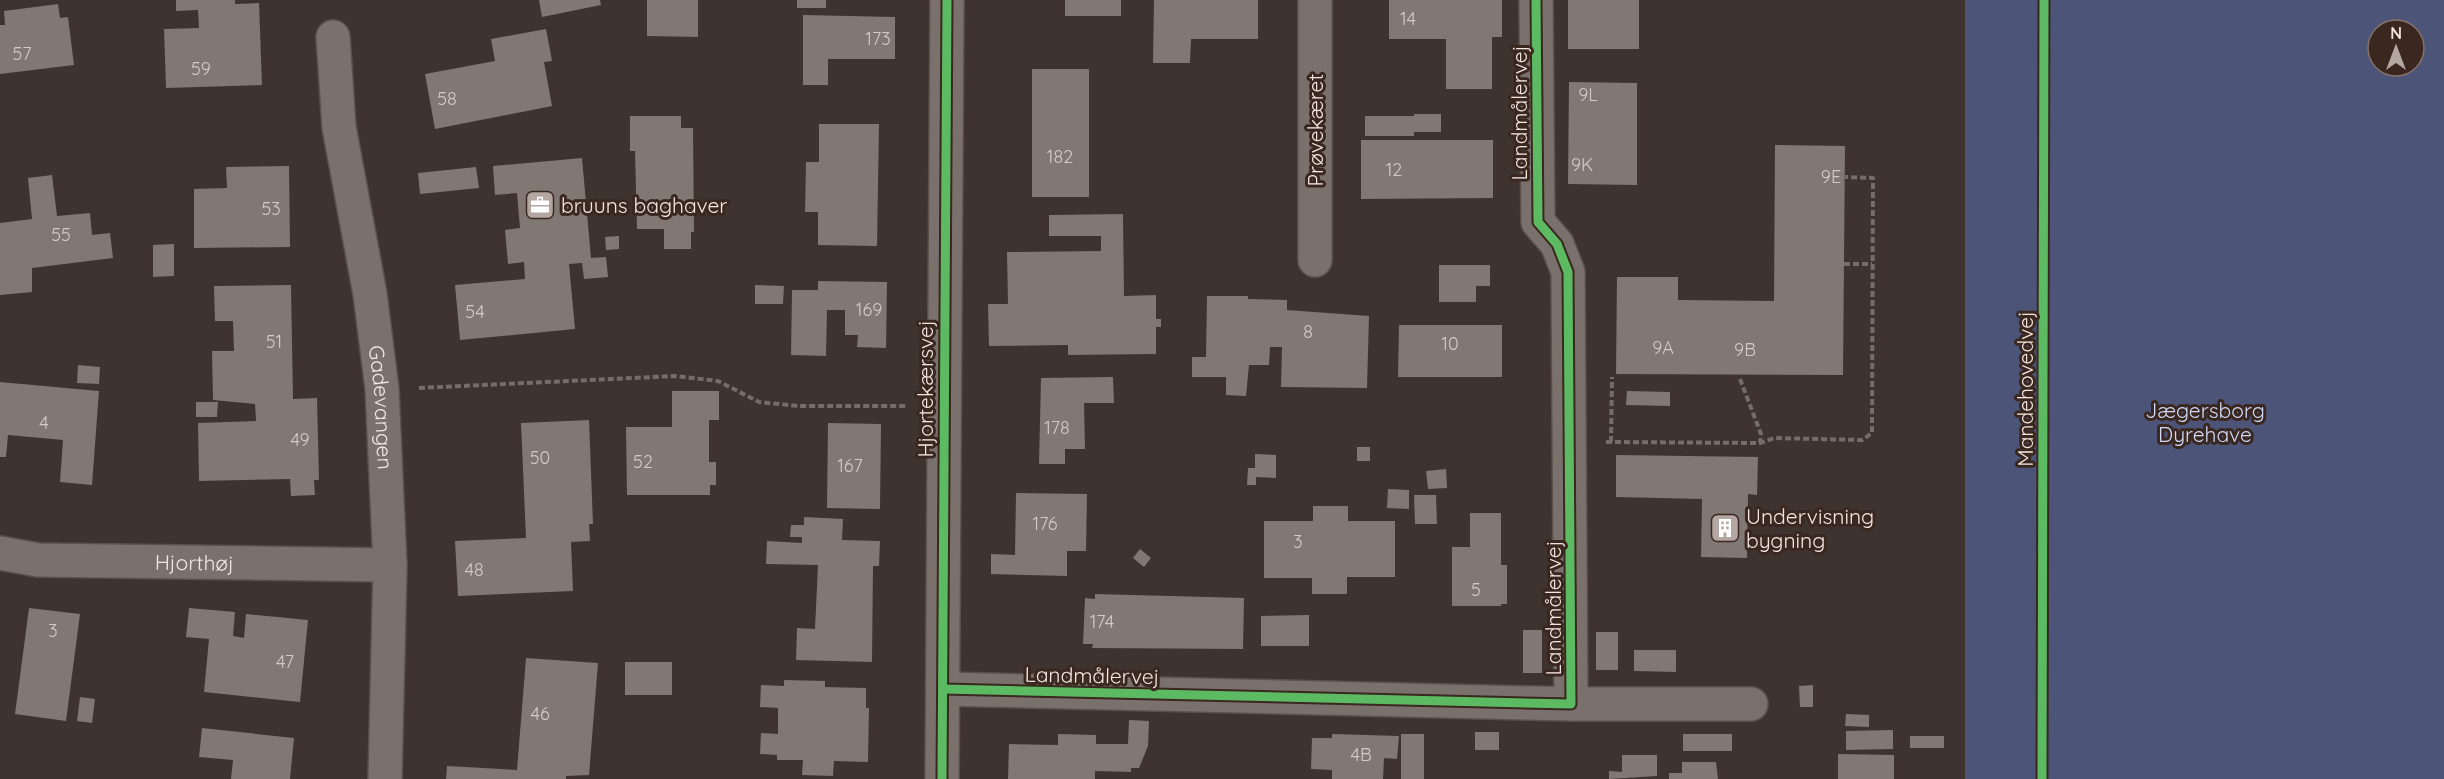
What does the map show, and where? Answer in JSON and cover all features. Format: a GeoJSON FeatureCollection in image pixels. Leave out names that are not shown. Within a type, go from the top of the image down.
{"type":"FeatureCollection","features":[{"type":"Feature","properties":{"kind":"street","name":"Hjortekærsvej"},"geometry":{"type":"LineString","coordinates":[[942,779],[942,407],[947,0]]}},
{"type":"Feature","properties":{"kind":"street","name":"Prøvekæret"},"geometry":{"type":"LineString","coordinates":[[1314,0],[1315,260]]}},
{"type":"Feature","properties":{"kind":"street","name":"Landmålervej"},"geometry":{"type":"LineString","coordinates":[[1536,0],[1538,222],[1557,244],[1568,272],[1571,704]]}},
{"type":"Feature","properties":{"kind":"street","name":"Gadevangen"},"geometry":{"type":"LineString","coordinates":[[333,37],[339,127],[370,294],[382,389],[390,565],[385,779]]}},
{"type":"Feature","properties":{"kind":"street","name":"Hjorthøj"},"geometry":{"type":"LineString","coordinates":[[0,553],[38,560],[390,565]]}},
{"type":"Feature","properties":{"kind":"street","name":"Landmålervej"},"geometry":{"type":"LineString","coordinates":[[943,689],[1571,704],[1751,704]]}},
{"type":"Feature","properties":{"kind":"path"},"geometry":{"type":"LineString","coordinates":[[1569,442],[1760,443],[1774,438],[1862,440],[1872,433],[1873,178],[1845,177]]}},
{"type":"Feature","properties":{"kind":"path"},"geometry":{"type":"LineString","coordinates":[[1844,264],[1872,264]]}},
{"type":"Feature","properties":{"kind":"path"},"geometry":{"type":"LineString","coordinates":[[382,389],[675,376],[718,381],[759,402],[798,406],[942,407]]}},
{"type":"Feature","properties":{"kind":"path"},"geometry":{"type":"LineString","coordinates":[[1611,442],[1612,377]]}},
{"type":"Feature","properties":{"kind":"path"},"geometry":{"type":"LineString","coordinates":[[1740,379],[1761,434],[1760,443]]}},
{"type":"Feature","properties":{"kind":"green space","name":"Jægersborg Dyrehave"},"geometry":{"type":"Polygon","coordinates":[[[1965,0],[2444,0],[2444,779],[1965,779],[1965,0]]]}},
{"type":"Feature","properties":{"kind":"building"},"geometry":{"type":"Polygon","coordinates":[[[176,0],[235,0],[235,4],[259,3],[262,85],[166,88],[164,29],[199,28],[198,10],[176,11],[176,0]]]}},
{"type":"Feature","properties":{"kind":"building"},"geometry":{"type":"Polygon","coordinates":[[[539,0],[600,0],[601,5],[542,17],[539,0]]]}},
{"type":"Feature","properties":{"kind":"building"},"geometry":{"type":"Polygon","coordinates":[[[647,0],[698,0],[698,37],[647,36],[647,0]]]}},
{"type":"Feature","properties":{"kind":"building"},"geometry":{"type":"Polygon","coordinates":[[[797,0],[826,0],[826,8],[797,8],[797,0]]]}},
{"type":"Feature","properties":{"kind":"building"},"geometry":{"type":"Polygon","coordinates":[[[1065,0],[1121,0],[1121,16],[1065,16],[1065,0]]]}},
{"type":"Feature","properties":{"kind":"building"},"geometry":{"type":"Polygon","coordinates":[[[1154,0],[1258,0],[1258,39],[1191,39],[1190,63],[1153,63],[1154,0]]]}},
{"type":"Feature","properties":{"kind":"building"},"geometry":{"type":"Polygon","coordinates":[[[1389,0],[1502,0],[1502,37],[1492,37],[1492,89],[1446,89],[1446,39],[1389,39],[1389,0]]]}},
{"type":"Feature","properties":{"kind":"building"},"geometry":{"type":"Polygon","coordinates":[[[1568,0],[1639,0],[1639,49],[1568,49],[1568,0]]]}},
{"type":"Feature","properties":{"kind":"building"},"geometry":{"type":"Polygon","coordinates":[[[58,4],[60,18],[68,17],[74,65],[0,74],[0,25],[5,25],[4,11],[58,4]]]}},
{"type":"Feature","properties":{"kind":"building"},"geometry":{"type":"Polygon","coordinates":[[[803,15],[895,17],[895,59],[828,59],[828,85],[803,85],[803,15]]]}},
{"type":"Feature","properties":{"kind":"building"},"geometry":{"type":"Polygon","coordinates":[[[546,29],[552,61],[544,62],[552,106],[435,129],[425,74],[495,61],[491,39],[546,29]]]}},
{"type":"Feature","properties":{"kind":"building"},"geometry":{"type":"Polygon","coordinates":[[[1032,69],[1089,69],[1089,197],[1032,197],[1032,69]]]}},
{"type":"Feature","properties":{"kind":"building"},"geometry":{"type":"Polygon","coordinates":[[[1569,82],[1637,83],[1637,185],[1568,184],[1569,82]]]}},
{"type":"Feature","properties":{"kind":"building"},"geometry":{"type":"Polygon","coordinates":[[[1414,114],[1441,114],[1441,132],[1414,132],[1414,136],[1365,136],[1365,116],[1414,116],[1414,114]]]}},
{"type":"Feature","properties":{"kind":"building"},"geometry":{"type":"Polygon","coordinates":[[[630,116],[681,116],[681,128],[693,128],[694,232],[691,232],[691,249],[664,249],[664,229],[637,229],[635,151],[630,151],[630,116]]]}},
{"type":"Feature","properties":{"kind":"building"},"geometry":{"type":"Polygon","coordinates":[[[819,124],[879,124],[877,246],[818,245],[818,212],[805,212],[806,162],[819,162],[819,124]]]}},
{"type":"Feature","properties":{"kind":"building"},"geometry":{"type":"Polygon","coordinates":[[[1361,140],[1493,140],[1493,198],[1361,199],[1361,140]]]}},
{"type":"Feature","properties":{"kind":"building"},"geometry":{"type":"Polygon","coordinates":[[[1775,145],[1845,146],[1843,375],[1616,374],[1617,277],[1678,277],[1678,300],[1774,301],[1775,145]]]}},
{"type":"Feature","properties":{"kind":"building"},"geometry":{"type":"Polygon","coordinates":[[[582,158],[591,258],[606,257],[608,277],[584,279],[582,263],[569,264],[575,329],[460,340],[455,285],[525,279],[524,262],[508,264],[505,230],[520,228],[517,193],[495,195],[493,166],[582,158]]]}},
{"type":"Feature","properties":{"kind":"building"},"geometry":{"type":"Polygon","coordinates":[[[289,166],[290,247],[194,248],[194,189],[227,188],[226,167],[289,166]]]}},
{"type":"Feature","properties":{"kind":"building"},"geometry":{"type":"Polygon","coordinates":[[[476,167],[479,188],[420,194],[418,173],[476,167]]]}},
{"type":"Feature","properties":{"kind":"building"},"geometry":{"type":"Polygon","coordinates":[[[52,175],[57,216],[90,213],[92,235],[110,233],[113,258],[32,268],[32,292],[0,295],[0,223],[32,219],[28,178],[52,175]]]}},
{"type":"Feature","properties":{"kind":"building"},"geometry":{"type":"Polygon","coordinates":[[[1123,214],[1124,296],[1156,295],[1156,319],[1161,319],[1161,327],[1156,327],[1156,354],[1068,355],[1068,345],[989,346],[988,304],[1008,304],[1007,252],[1101,251],[1101,236],[1049,236],[1049,215],[1123,214]]]}},
{"type":"Feature","properties":{"kind":"building"},"geometry":{"type":"Polygon","coordinates":[[[619,236],[619,249],[606,250],[605,237],[619,236]]]}},
{"type":"Feature","properties":{"kind":"building"},"geometry":{"type":"Polygon","coordinates":[[[174,244],[174,276],[153,277],[153,245],[174,244]]]}},
{"type":"Feature","properties":{"kind":"building"},"geometry":{"type":"Polygon","coordinates":[[[1439,265],[1490,265],[1490,286],[1476,286],[1476,302],[1439,302],[1439,265]]]}},
{"type":"Feature","properties":{"kind":"building"},"geometry":{"type":"Polygon","coordinates":[[[818,281],[887,282],[886,348],[857,347],[858,335],[845,335],[845,310],[827,310],[826,356],[791,355],[792,290],[818,290],[818,281]]]}},
{"type":"Feature","properties":{"kind":"building"},"geometry":{"type":"Polygon","coordinates":[[[291,285],[293,399],[317,398],[319,480],[314,480],[315,495],[291,496],[290,479],[199,481],[198,423],[256,421],[255,404],[213,400],[212,351],[234,351],[233,321],[215,321],[214,286],[291,285]]]}},
{"type":"Feature","properties":{"kind":"building"},"geometry":{"type":"Polygon","coordinates":[[[755,285],[784,286],[783,304],[755,304],[755,285]]]}},
{"type":"Feature","properties":{"kind":"building"},"geometry":{"type":"Polygon","coordinates":[[[1207,296],[1248,296],[1248,299],[1287,300],[1287,310],[1369,316],[1367,388],[1281,387],[1282,347],[1270,347],[1269,365],[1249,365],[1246,396],[1226,395],[1226,377],[1192,377],[1192,357],[1206,357],[1207,296]]]}},
{"type":"Feature","properties":{"kind":"building"},"geometry":{"type":"Polygon","coordinates":[[[1399,325],[1502,325],[1502,377],[1398,377],[1399,325]]]}},
{"type":"Feature","properties":{"kind":"building"},"geometry":{"type":"Polygon","coordinates":[[[78,365],[100,367],[99,384],[77,383],[78,365]]]}},
{"type":"Feature","properties":{"kind":"building"},"geometry":{"type":"Polygon","coordinates":[[[1113,377],[1114,403],[1084,403],[1085,449],[1065,449],[1065,464],[1039,464],[1041,378],[1113,377]]]}},
{"type":"Feature","properties":{"kind":"building"},"geometry":{"type":"Polygon","coordinates":[[[0,382],[99,391],[92,485],[60,482],[63,440],[8,435],[6,457],[0,457],[0,382]]]}},
{"type":"Feature","properties":{"kind":"building"},"geometry":{"type":"Polygon","coordinates":[[[672,391],[719,391],[719,420],[709,420],[709,462],[716,462],[716,485],[710,485],[710,495],[627,495],[626,427],[672,427],[672,391]]]}},
{"type":"Feature","properties":{"kind":"building"},"geometry":{"type":"Polygon","coordinates":[[[1627,391],[1670,392],[1670,406],[1626,405],[1627,391]]]}},
{"type":"Feature","properties":{"kind":"building"},"geometry":{"type":"Polygon","coordinates":[[[196,402],[218,402],[217,417],[196,417],[196,402]]]}},
{"type":"Feature","properties":{"kind":"building"},"geometry":{"type":"Polygon","coordinates":[[[589,420],[593,524],[589,524],[590,541],[571,542],[573,591],[458,596],[455,541],[526,538],[521,423],[589,420]]]}},
{"type":"Feature","properties":{"kind":"building"},"geometry":{"type":"Polygon","coordinates":[[[828,423],[881,424],[880,509],[827,508],[828,423]]]}},
{"type":"Feature","properties":{"kind":"building"},"geometry":{"type":"Polygon","coordinates":[[[1357,447],[1370,447],[1370,461],[1357,461],[1357,447]]]}},
{"type":"Feature","properties":{"kind":"building"},"geometry":{"type":"Polygon","coordinates":[[[1255,454],[1276,455],[1276,478],[1256,477],[1256,485],[1247,485],[1248,468],[1255,468],[1255,454]]]}},
{"type":"Feature","properties":{"kind":"building","name":"Undervisning bygning"},"geometry":{"type":"Polygon","coordinates":[[[1616,455],[1758,457],[1757,495],[1748,494],[1747,558],[1701,557],[1702,499],[1616,497],[1616,455]]]}},
{"type":"Feature","properties":{"kind":"building"},"geometry":{"type":"Polygon","coordinates":[[[1446,469],[1447,488],[1428,489],[1426,471],[1446,469]]]}},
{"type":"Feature","properties":{"kind":"building"},"geometry":{"type":"Polygon","coordinates":[[[1388,489],[1409,490],[1409,509],[1387,508],[1388,489]]]}},
{"type":"Feature","properties":{"kind":"building"},"geometry":{"type":"Polygon","coordinates":[[[1016,493],[1087,494],[1086,551],[1067,551],[1067,576],[991,574],[991,554],[1015,555],[1016,493]]]}},
{"type":"Feature","properties":{"kind":"building"},"geometry":{"type":"Polygon","coordinates":[[[1414,495],[1436,495],[1437,524],[1415,524],[1414,495]]]}},
{"type":"Feature","properties":{"kind":"building"},"geometry":{"type":"Polygon","coordinates":[[[1313,506],[1348,506],[1348,521],[1395,521],[1395,577],[1347,577],[1347,594],[1312,594],[1312,578],[1264,578],[1264,521],[1313,521],[1313,506]]]}},
{"type":"Feature","properties":{"kind":"building"},"geometry":{"type":"Polygon","coordinates":[[[1470,513],[1501,513],[1501,565],[1507,565],[1507,604],[1452,606],[1452,547],[1470,547],[1470,513]]]}},
{"type":"Feature","properties":{"kind":"building"},"geometry":{"type":"Polygon","coordinates":[[[804,517],[843,519],[842,540],[880,541],[879,566],[873,566],[872,662],[796,660],[797,628],[815,629],[818,565],[766,564],[767,541],[802,543],[802,537],[790,537],[791,525],[804,525],[804,517]]]}},
{"type":"Feature","properties":{"kind":"building"},"geometry":{"type":"Polygon","coordinates":[[[1140,549],[1151,558],[1144,567],[1133,558],[1140,549]]]}},
{"type":"Feature","properties":{"kind":"building"},"geometry":{"type":"Polygon","coordinates":[[[1095,594],[1244,598],[1243,649],[1092,648],[1093,644],[1083,644],[1085,598],[1095,599],[1095,594]]]}},
{"type":"Feature","properties":{"kind":"building"},"geometry":{"type":"Polygon","coordinates":[[[29,608],[80,614],[66,721],[15,714],[29,608]]]}},
{"type":"Feature","properties":{"kind":"building"},"geometry":{"type":"Polygon","coordinates":[[[189,608],[235,612],[233,636],[244,638],[246,614],[308,620],[300,702],[204,692],[209,639],[186,637],[189,608]]]}},
{"type":"Feature","properties":{"kind":"building"},"geometry":{"type":"Polygon","coordinates":[[[1309,615],[1309,646],[1261,646],[1261,616],[1309,615]]]}},
{"type":"Feature","properties":{"kind":"building"},"geometry":{"type":"Polygon","coordinates":[[[1523,630],[1542,630],[1542,673],[1523,673],[1523,630]]]}},
{"type":"Feature","properties":{"kind":"building"},"geometry":{"type":"Polygon","coordinates":[[[1596,632],[1618,632],[1618,670],[1596,670],[1596,632]]]}},
{"type":"Feature","properties":{"kind":"building"},"geometry":{"type":"Polygon","coordinates":[[[1634,650],[1676,650],[1676,672],[1634,671],[1634,650]]]}},
{"type":"Feature","properties":{"kind":"building"},"geometry":{"type":"Polygon","coordinates":[[[526,658],[598,663],[589,775],[566,776],[566,779],[446,779],[447,766],[517,770],[526,658]]]}},
{"type":"Feature","properties":{"kind":"building"},"geometry":{"type":"Polygon","coordinates":[[[625,662],[672,662],[672,695],[625,695],[625,662]]]}},
{"type":"Feature","properties":{"kind":"building"},"geometry":{"type":"Polygon","coordinates":[[[784,680],[825,681],[825,687],[866,688],[866,708],[869,708],[868,762],[834,761],[833,776],[802,775],[803,760],[777,760],[777,755],[760,754],[761,733],[778,734],[778,708],[760,707],[761,685],[784,686],[784,680]]]}},
{"type":"Feature","properties":{"kind":"building"},"geometry":{"type":"Polygon","coordinates":[[[1813,685],[1813,707],[1800,707],[1799,686],[1813,685]]]}},
{"type":"Feature","properties":{"kind":"building"},"geometry":{"type":"Polygon","coordinates":[[[80,697],[95,699],[92,723],[77,721],[80,697]]]}},
{"type":"Feature","properties":{"kind":"building"},"geometry":{"type":"Polygon","coordinates":[[[1846,714],[1869,715],[1869,727],[1845,726],[1846,714]]]}},
{"type":"Feature","properties":{"kind":"building"},"geometry":{"type":"Polygon","coordinates":[[[1129,720],[1149,721],[1148,746],[1139,768],[1131,768],[1131,772],[1095,771],[1095,779],[1008,779],[1009,744],[1058,745],[1058,734],[1096,735],[1096,744],[1128,744],[1129,720]]]}},
{"type":"Feature","properties":{"kind":"building"},"geometry":{"type":"Polygon","coordinates":[[[202,728],[294,738],[290,779],[231,779],[233,760],[199,757],[202,728]]]}},
{"type":"Feature","properties":{"kind":"building"},"geometry":{"type":"Polygon","coordinates":[[[1893,730],[1893,749],[1846,750],[1846,731],[1893,730]]]}},
{"type":"Feature","properties":{"kind":"building"},"geometry":{"type":"Polygon","coordinates":[[[1475,732],[1499,732],[1499,750],[1475,750],[1475,732]]]}},
{"type":"Feature","properties":{"kind":"building"},"geometry":{"type":"Polygon","coordinates":[[[1332,734],[1399,736],[1397,759],[1384,758],[1383,779],[1332,779],[1332,770],[1311,769],[1312,738],[1332,738],[1332,734]]]}},
{"type":"Feature","properties":{"kind":"building"},"geometry":{"type":"Polygon","coordinates":[[[1401,734],[1424,734],[1424,779],[1401,779],[1401,734]]]}},
{"type":"Feature","properties":{"kind":"building"},"geometry":{"type":"Polygon","coordinates":[[[1683,734],[1732,734],[1732,751],[1683,751],[1683,734]]]}},
{"type":"Feature","properties":{"kind":"building"},"geometry":{"type":"Polygon","coordinates":[[[1910,736],[1944,736],[1944,748],[1910,748],[1910,736]]]}},
{"type":"Feature","properties":{"kind":"building"},"geometry":{"type":"Polygon","coordinates":[[[1838,754],[1894,755],[1894,779],[1838,779],[1838,754]]]}},
{"type":"Feature","properties":{"kind":"building"},"geometry":{"type":"Polygon","coordinates":[[[1622,755],[1657,755],[1657,776],[1609,779],[1609,771],[1622,772],[1622,755]]]}},
{"type":"Feature","properties":{"kind":"building"},"geometry":{"type":"Polygon","coordinates":[[[1682,762],[1716,762],[1718,779],[1669,779],[1669,773],[1682,773],[1682,762]]]}},
{"type":"Feature","properties":{"kind":"cycle path"},"geometry":{"type":"LineString","coordinates":[[942,779],[947,0]]}},
{"type":"Feature","properties":{"kind":"cycle path"},"geometry":{"type":"LineString","coordinates":[[943,689],[1571,704],[1568,272],[1557,244],[1538,222],[1536,0]]}},
{"type":"Feature","properties":{"kind":"cycle path","name":"Mandehovedvej"},"geometry":{"type":"LineString","coordinates":[[2042,779],[2044,0]]}},
{"type":"Feature","properties":{"kind":"place","name":"bruuns baghaver"},"geometry":{"type":"Point","coordinates":[540,205]}},
{"type":"Feature","properties":{"kind":"place","name":"Undervisning bygning"},"geometry":{"type":"Point","coordinates":[1725,528]}}]}
